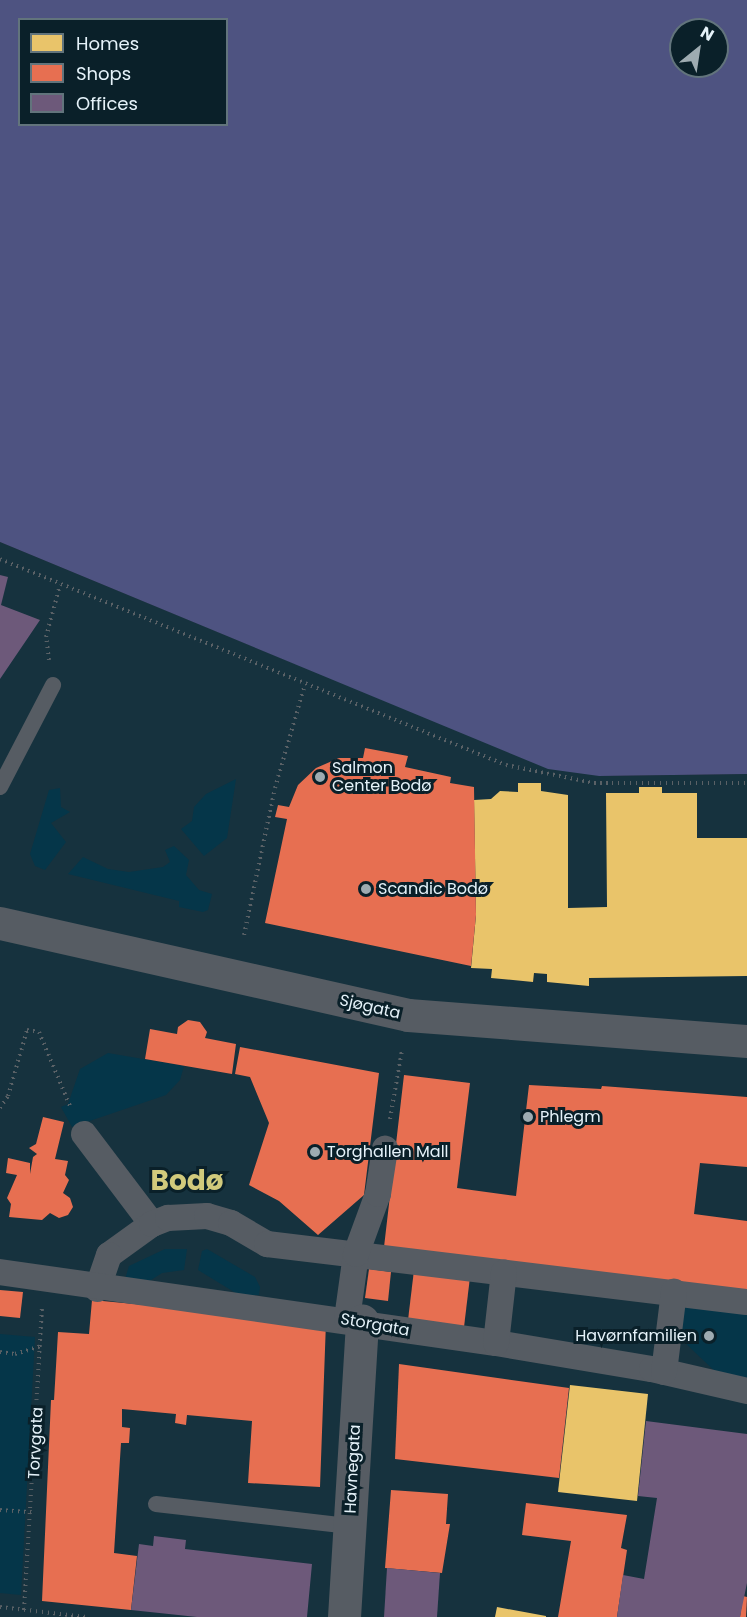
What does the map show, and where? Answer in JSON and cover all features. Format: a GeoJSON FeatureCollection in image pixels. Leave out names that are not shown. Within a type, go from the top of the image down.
{"type":"FeatureCollection","features":[{"type":"Feature","properties":{"kind":"street","name":"Sjøgata"},"geometry":{"type":"LineString","coordinates":[[0,923],[408,1015],[747,1041]]}},
{"type":"Feature","properties":{"kind":"street"},"geometry":{"type":"LineString","coordinates":[[84,1134],[152,1224]]}},
{"type":"Feature","properties":{"kind":"street"},"geometry":{"type":"LineString","coordinates":[[355,1320],[356,1254],[378,1194],[385,1149]]}},
{"type":"Feature","properties":{"kind":"street"},"geometry":{"type":"LineString","coordinates":[[97,1288],[109,1255],[152,1224],[168,1218],[207,1216],[231,1224],[267,1244],[747,1302]]}},
{"type":"Feature","properties":{"kind":"street","name":"Storgata"},"geometry":{"type":"LineString","coordinates":[[0,1272],[43,1276],[97,1288],[355,1320],[394,1330],[496,1343],[664,1372],[747,1391]]}},
{"type":"Feature","properties":{"kind":"street"},"geometry":{"type":"LineString","coordinates":[[496,1343],[504,1272]]}},
{"type":"Feature","properties":{"kind":"street"},"geometry":{"type":"LineString","coordinates":[[664,1372],[674,1292]]}},
{"type":"Feature","properties":{"kind":"street","name":"Havnegata"},"geometry":{"type":"LineString","coordinates":[[344,1617],[350,1526],[355,1320]]}},
{"type":"Feature","properties":{"kind":"lane"},"geometry":{"type":"LineString","coordinates":[[0,787],[52,685]]}},
{"type":"Feature","properties":{"kind":"lane"},"geometry":{"type":"LineString","coordinates":[[156,1504],[350,1526]]}},
{"type":"Feature","properties":{"kind":"path"},"geometry":{"type":"LineString","coordinates":[[0,559],[506,765],[594,783],[747,783]]}},
{"type":"Feature","properties":{"kind":"path"},"geometry":{"type":"LineString","coordinates":[[52,685],[46,637],[60,585]]}},
{"type":"Feature","properties":{"kind":"path"},"geometry":{"type":"LineString","coordinates":[[244,935],[274,788],[305,684]]}},
{"type":"Feature","properties":{"kind":"path"},"geometry":{"type":"LineString","coordinates":[[0,1108],[8,1096],[27,1030],[39,1032],[68,1104]]}},
{"type":"Feature","properties":{"kind":"path"},"geometry":{"type":"LineString","coordinates":[[385,1149],[403,1041]]}},
{"type":"Feature","properties":{"kind":"path","name":"Torvgata"},"geometry":{"type":"LineString","coordinates":[[24,1610],[32,1512],[43,1276]]}},
{"type":"Feature","properties":{"kind":"path"},"geometry":{"type":"LineString","coordinates":[[0,1352],[15,1354],[41,1346]]}},
{"type":"Feature","properties":{"kind":"path"},"geometry":{"type":"LineString","coordinates":[[0,1510],[32,1512]]}},
{"type":"Feature","properties":{"kind":"path"},"geometry":{"type":"LineString","coordinates":[[0,1607],[86,1617]]}},
{"type":"Feature","properties":{"kind":"shaded area"},"geometry":{"type":"Polygon","coordinates":[[[0,0],[747,0],[747,774],[599,776],[548,769],[0,542],[0,0]]]}},
{"type":"Feature","properties":{"kind":"shaded area"},"geometry":{"type":"Polygon","coordinates":[[[0,542],[288,661],[599,776],[747,774],[747,1617],[0,1617],[0,542]]]}},
{"type":"Feature","properties":{"kind":"shaded area"},"geometry":{"type":"Polygon","coordinates":[[[236,779],[227,838],[204,856],[181,829],[192,821],[194,807],[206,794],[236,779]]]}},
{"type":"Feature","properties":{"kind":"shaded area"},"geometry":{"type":"Polygon","coordinates":[[[60,788],[61,807],[70,812],[51,823],[66,842],[45,870],[35,866],[30,854],[49,790],[60,788]]]}},
{"type":"Feature","properties":{"kind":"shaded area"},"geometry":{"type":"Polygon","coordinates":[[[174,846],[189,860],[186,875],[199,890],[212,894],[208,910],[203,912],[179,907],[179,901],[68,874],[83,857],[108,869],[129,872],[163,867],[170,862],[165,850],[174,846]]]}},
{"type":"Feature","properties":{"kind":"shaded area"},"geometry":{"type":"Polygon","coordinates":[[[108,1053],[184,1066],[180,1080],[166,1095],[72,1127],[61,1107],[68,1104],[80,1069],[108,1053]]]}},
{"type":"Feature","properties":{"kind":"shaded area"},"geometry":{"type":"Polygon","coordinates":[[[165,1249],[187,1249],[184,1270],[162,1273],[148,1282],[125,1279],[129,1266],[165,1249]]]}},
{"type":"Feature","properties":{"kind":"shaded area"},"geometry":{"type":"Polygon","coordinates":[[[207,1249],[255,1277],[260,1287],[259,1295],[239,1295],[198,1270],[202,1251],[207,1249]]]}},
{"type":"Feature","properties":{"kind":"shaded area"},"geometry":{"type":"Polygon","coordinates":[[[685,1302],[747,1310],[747,1382],[723,1379],[681,1339],[685,1302]]]}},
{"type":"Feature","properties":{"kind":"shaded area"},"geometry":{"type":"Polygon","coordinates":[[[0,1334],[35,1337],[21,1595],[0,1593],[0,1334]]]}},
{"type":"Feature","properties":{"kind":"building: Homes"},"geometry":{"type":"Polygon","coordinates":[[[518,783],[541,783],[541,791],[568,795],[568,908],[607,907],[606,793],[639,793],[639,787],[662,787],[662,793],[697,793],[697,838],[747,838],[747,976],[589,978],[589,986],[547,982],[547,974],[534,973],[533,982],[491,978],[492,969],[471,968],[476,915],[474,800],[491,799],[500,791],[518,792],[518,783]]]}},
{"type":"Feature","properties":{"kind":"building: Homes"},"geometry":{"type":"Polygon","coordinates":[[[570,1385],[648,1394],[637,1501],[558,1492],[570,1385]]]}},
{"type":"Feature","properties":{"kind":"building: Homes"},"geometry":{"type":"Polygon","coordinates":[[[497,1607],[546,1616],[546,1617],[495,1617],[497,1607]]]}},
{"type":"Feature","properties":{"kind":"building: Shops"},"geometry":{"type":"Polygon","coordinates":[[[365,748],[408,756],[405,767],[451,777],[450,783],[474,787],[476,915],[471,966],[265,923],[287,819],[275,817],[278,805],[289,807],[298,785],[316,768],[339,758],[363,758],[365,748]]]}},
{"type":"Feature","properties":{"kind":"building: Shops"},"geometry":{"type":"Polygon","coordinates":[[[188,1020],[200,1022],[207,1032],[205,1038],[236,1044],[232,1074],[145,1059],[150,1029],[177,1034],[178,1027],[188,1020]]]}},
{"type":"Feature","properties":{"kind":"building: Shops","name":"Torghallen Mall"},"geometry":{"type":"Polygon","coordinates":[[[240,1047],[379,1073],[364,1195],[318,1235],[279,1201],[249,1185],[269,1123],[250,1077],[235,1074],[240,1047]]]}},
{"type":"Feature","properties":{"kind":"building: Shops"},"geometry":{"type":"Polygon","coordinates":[[[404,1075],[470,1083],[457,1188],[516,1196],[529,1085],[601,1089],[602,1086],[747,1097],[747,1167],[700,1163],[694,1214],[747,1221],[747,1293],[384,1247],[404,1075]]]}},
{"type":"Feature","properties":{"kind":"building: Shops"},"geometry":{"type":"Polygon","coordinates":[[[43,1117],[64,1122],[55,1159],[68,1161],[65,1175],[69,1180],[63,1193],[70,1198],[73,1207],[68,1215],[59,1218],[50,1213],[42,1220],[9,1217],[11,1204],[7,1198],[17,1175],[6,1173],[8,1158],[30,1163],[30,1174],[33,1157],[37,1154],[29,1148],[36,1144],[43,1117]]]}},
{"type":"Feature","properties":{"kind":"building: Shops"},"geometry":{"type":"Polygon","coordinates":[[[369,1269],[391,1272],[388,1301],[365,1298],[369,1269]]]}},
{"type":"Feature","properties":{"kind":"building: Shops"},"geometry":{"type":"Polygon","coordinates":[[[414,1270],[470,1277],[464,1327],[408,1320],[414,1270]]]}},
{"type":"Feature","properties":{"kind":"building: Shops"},"geometry":{"type":"Polygon","coordinates":[[[0,1290],[23,1292],[20,1318],[0,1316],[0,1290]]]}},
{"type":"Feature","properties":{"kind":"building: Shops"},"geometry":{"type":"Polygon","coordinates":[[[92,1300],[326,1322],[320,1487],[248,1483],[252,1421],[187,1415],[186,1425],[175,1423],[176,1414],[122,1409],[122,1427],[130,1428],[129,1443],[121,1443],[114,1553],[137,1556],[131,1610],[42,1601],[51,1400],[54,1400],[58,1332],[89,1334],[92,1300]]]}},
{"type":"Feature","properties":{"kind":"building: Shops"},"geometry":{"type":"Polygon","coordinates":[[[399,1364],[569,1388],[559,1478],[395,1459],[399,1364]]]}},
{"type":"Feature","properties":{"kind":"building: Shops"},"geometry":{"type":"Polygon","coordinates":[[[391,1490],[448,1494],[446,1524],[450,1524],[442,1573],[385,1568],[391,1490]]]}},
{"type":"Feature","properties":{"kind":"building: Shops"},"geometry":{"type":"Polygon","coordinates":[[[526,1503],[627,1515],[621,1548],[627,1550],[617,1617],[558,1617],[571,1541],[522,1535],[526,1503]]]}},
{"type":"Feature","properties":{"kind":"building: Shops"},"geometry":{"type":"Polygon","coordinates":[[[743,1596],[747,1597],[746,1617],[740,1617],[743,1596]]]}},
{"type":"Feature","properties":{"kind":"building: Offices"},"geometry":{"type":"Polygon","coordinates":[[[0,575],[8,577],[1,605],[40,620],[0,679],[0,575]]]}},
{"type":"Feature","properties":{"kind":"building: Offices"},"geometry":{"type":"Polygon","coordinates":[[[646,1421],[747,1434],[747,1583],[740,1617],[617,1617],[623,1575],[644,1579],[657,1498],[638,1496],[646,1421]]]}},
{"type":"Feature","properties":{"kind":"building: Offices"},"geometry":{"type":"Polygon","coordinates":[[[154,1536],[186,1540],[185,1549],[312,1564],[307,1617],[197,1617],[131,1610],[139,1544],[153,1546],[154,1536]]]}},
{"type":"Feature","properties":{"kind":"building: Offices"},"geometry":{"type":"Polygon","coordinates":[[[387,1568],[440,1573],[437,1617],[384,1617],[387,1568]]]}},
{"type":"Feature","properties":{"kind":"place","name":"Salmon Center Bodø"},"geometry":{"type":"Point","coordinates":[320,777]}},
{"type":"Feature","properties":{"kind":"place","name":"Scandic Bodø"},"geometry":{"type":"Point","coordinates":[366,889]}},
{"type":"Feature","properties":{"kind":"place","name":"Phlegm"},"geometry":{"type":"Point","coordinates":[528,1117]}},
{"type":"Feature","properties":{"kind":"place","name":"Torghallen Mall"},"geometry":{"type":"Point","coordinates":[315,1152]}},
{"type":"Feature","properties":{"kind":"place","name":"Havørnfamilien"},"geometry":{"type":"Point","coordinates":[709,1336]}},
{"type":"Feature","properties":{"kind":"district","name":"Bodø"},"geometry":{"type":"Point","coordinates":[187,1181]}}]}
